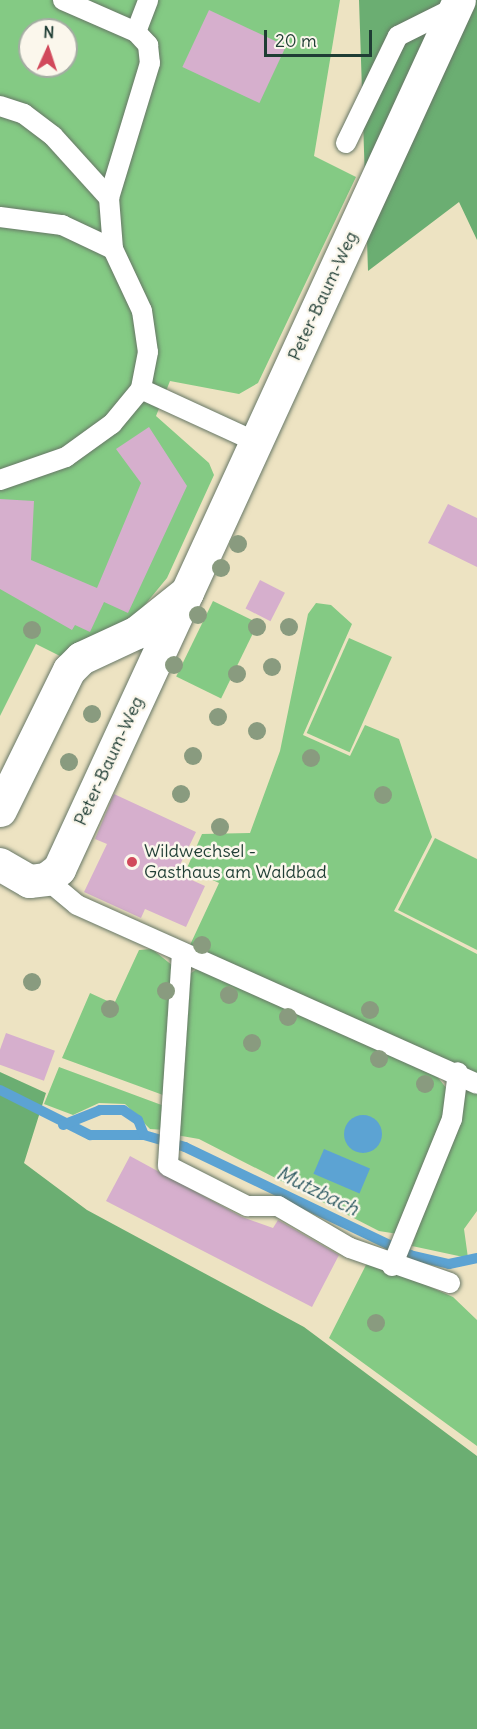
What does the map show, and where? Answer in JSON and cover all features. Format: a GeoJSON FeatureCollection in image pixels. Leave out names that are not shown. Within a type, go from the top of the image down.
{"type":"FeatureCollection","features":[{"type":"Feature","properties":{"kind":"street","name":"Peter-Baum-Weg"},"geometry":{"type":"LineString","coordinates":[[46,879],[59,869],[187,592],[256,442],[450,2]]}},
{"type":"Feature","properties":{"kind":"street","name":"Peter-Baum-Weg"},"geometry":{"type":"LineString","coordinates":[[0,810],[69,670],[81,658],[137,632],[187,592]]}},
{"type":"Feature","properties":{"kind":"street"},"geometry":{"type":"LineString","coordinates":[[0,864],[29,881],[46,879]]}},
{"type":"Feature","properties":{"kind":"lane"},"geometry":{"type":"LineString","coordinates":[[0,480],[66,457],[112,424],[141,389],[148,352],[142,311],[113,249],[109,198],[150,63],[148,45],[136,32],[63,0]]}},
{"type":"Feature","properties":{"kind":"lane"},"geometry":{"type":"LineString","coordinates":[[136,32],[148,0]]}},
{"type":"Feature","properties":{"kind":"lane"},"geometry":{"type":"LineString","coordinates":[[346,143],[398,36],[450,2]]}},
{"type":"Feature","properties":{"kind":"lane"},"geometry":{"type":"LineString","coordinates":[[0,106],[24,114],[53,136],[109,198]]}},
{"type":"Feature","properties":{"kind":"lane"},"geometry":{"type":"LineString","coordinates":[[0,217],[62,225],[113,249]]}},
{"type":"Feature","properties":{"kind":"lane"},"geometry":{"type":"LineString","coordinates":[[141,389],[256,442]]}},
{"type":"Feature","properties":{"kind":"lane"},"geometry":{"type":"LineString","coordinates":[[46,879],[77,905],[182,953],[458,1072],[477,1084]]}},
{"type":"Feature","properties":{"kind":"lane"},"geometry":{"type":"LineString","coordinates":[[182,953],[167,1163],[245,1209],[278,1206],[394,1262],[450,1283]]}},
{"type":"Feature","properties":{"kind":"lane"},"geometry":{"type":"LineString","coordinates":[[394,1262],[452,1119],[458,1072]]}},
{"type":"Feature","properties":{"kind":"green space"},"geometry":{"type":"Polygon","coordinates":[[[0,0],[340,0],[314,156],[356,177],[258,383],[239,394],[170,381],[156,416],[209,463],[214,475],[167,578],[129,624],[60,656],[36,644],[0,716],[0,0]]]}},
{"type":"Feature","properties":{"kind":"green space"},"geometry":{"type":"Polygon","coordinates":[[[359,0],[477,0],[477,240],[459,202],[368,271],[359,0]]]}},
{"type":"Feature","properties":{"kind":"green space"},"geometry":{"type":"Polygon","coordinates":[[[213,601],[258,623],[221,698],[176,676],[213,601]]]}},
{"type":"Feature","properties":{"kind":"green space"},"geometry":{"type":"Polygon","coordinates":[[[316,603],[331,605],[352,624],[303,735],[350,756],[365,725],[399,739],[432,837],[394,911],[477,954],[477,1075],[256,980],[190,945],[219,883],[187,868],[202,834],[250,833],[280,751],[308,614],[316,603]]]}},
{"type":"Feature","properties":{"kind":"green space"},"geometry":{"type":"Polygon","coordinates":[[[349,638],[392,657],[350,752],[307,733],[349,638]]]}},
{"type":"Feature","properties":{"kind":"green space"},"geometry":{"type":"Polygon","coordinates":[[[435,838],[477,859],[477,950],[398,910],[435,838]]]}},
{"type":"Feature","properties":{"kind":"green space"},"geometry":{"type":"Polygon","coordinates":[[[152,949],[173,966],[163,1095],[62,1058],[90,993],[114,1004],[139,950],[152,949]]]}},
{"type":"Feature","properties":{"kind":"green space"},"geometry":{"type":"Polygon","coordinates":[[[197,969],[432,1070],[447,1089],[445,1118],[398,1234],[379,1231],[199,1139],[176,1135],[188,975],[197,969]]]}},
{"type":"Feature","properties":{"kind":"green space"},"geometry":{"type":"Polygon","coordinates":[[[59,1067],[167,1107],[165,1130],[150,1129],[125,1104],[99,1103],[73,1115],[44,1104],[59,1067]]]}},
{"type":"Feature","properties":{"kind":"green space"},"geometry":{"type":"Polygon","coordinates":[[[0,1072],[46,1093],[24,1163],[87,1210],[304,1327],[477,1456],[477,1729],[0,1729],[0,1072]]]}},
{"type":"Feature","properties":{"kind":"green space"},"geometry":{"type":"Polygon","coordinates":[[[469,1087],[477,1092],[477,1211],[464,1229],[468,1258],[412,1246],[463,1091],[469,1087]]]}},
{"type":"Feature","properties":{"kind":"green space"},"geometry":{"type":"Polygon","coordinates":[[[367,1263],[431,1282],[430,1287],[453,1297],[477,1320],[477,1446],[329,1338],[367,1263]]]}},
{"type":"Feature","properties":{"kind":"water"},"geometry":{"type":"Polygon","coordinates":[[[363,1115],[376,1121],[382,1134],[376,1147],[363,1153],[350,1147],[344,1134],[350,1121],[363,1115]]]}},
{"type":"Feature","properties":{"kind":"water"},"geometry":{"type":"Polygon","coordinates":[[[324,1149],[370,1169],[359,1193],[313,1174],[324,1149]]]}},
{"type":"Feature","properties":{"kind":"building"},"geometry":{"type":"Polygon","coordinates":[[[209,10],[286,46],[259,103],[182,67],[209,10]]]}},
{"type":"Feature","properties":{"kind":"building"},"geometry":{"type":"Polygon","coordinates":[[[149,427],[187,486],[128,613],[104,602],[90,632],[75,625],[72,630],[0,589],[0,499],[34,501],[31,560],[97,588],[141,483],[116,449],[149,427]]]}},
{"type":"Feature","properties":{"kind":"building"},"geometry":{"type":"Polygon","coordinates":[[[448,504],[477,518],[477,567],[428,543],[448,504]]]}},
{"type":"Feature","properties":{"kind":"building"},"geometry":{"type":"Polygon","coordinates":[[[260,580],[285,593],[270,621],[245,609],[260,580]]]}},
{"type":"Feature","properties":{"kind":"building","name":"Wildwechsel - Gasthaus am Waldbad"},"geometry":{"type":"Polygon","coordinates":[[[114,794],[196,832],[176,873],[205,886],[186,927],[145,909],[141,918],[84,892],[107,844],[95,839],[114,794]]]}},
{"type":"Feature","properties":{"kind":"building"},"geometry":{"type":"Polygon","coordinates":[[[6,1033],[55,1051],[44,1081],[0,1065],[0,1049],[6,1033]]]}},
{"type":"Feature","properties":{"kind":"building"},"geometry":{"type":"Polygon","coordinates":[[[130,1156],[242,1217],[273,1228],[278,1220],[339,1255],[312,1307],[106,1201],[130,1156]]]}},
{"type":"Feature","properties":{"kind":"waterway","name":"Mutzbach"},"geometry":{"type":"LineString","coordinates":[[0,1090],[90,1135],[144,1135],[185,1147],[410,1255],[449,1264],[477,1258]]}},
{"type":"Feature","properties":{"kind":"waterway","name":"Mutzbach"},"geometry":{"type":"LineString","coordinates":[[63,1125],[100,1110],[123,1110],[138,1120],[144,1135]]}},
{"type":"Feature","properties":{"kind":"place","name":"Wildwechsel - Gasthaus am Waldbad"},"geometry":{"type":"Point","coordinates":[132,862]}}]}
